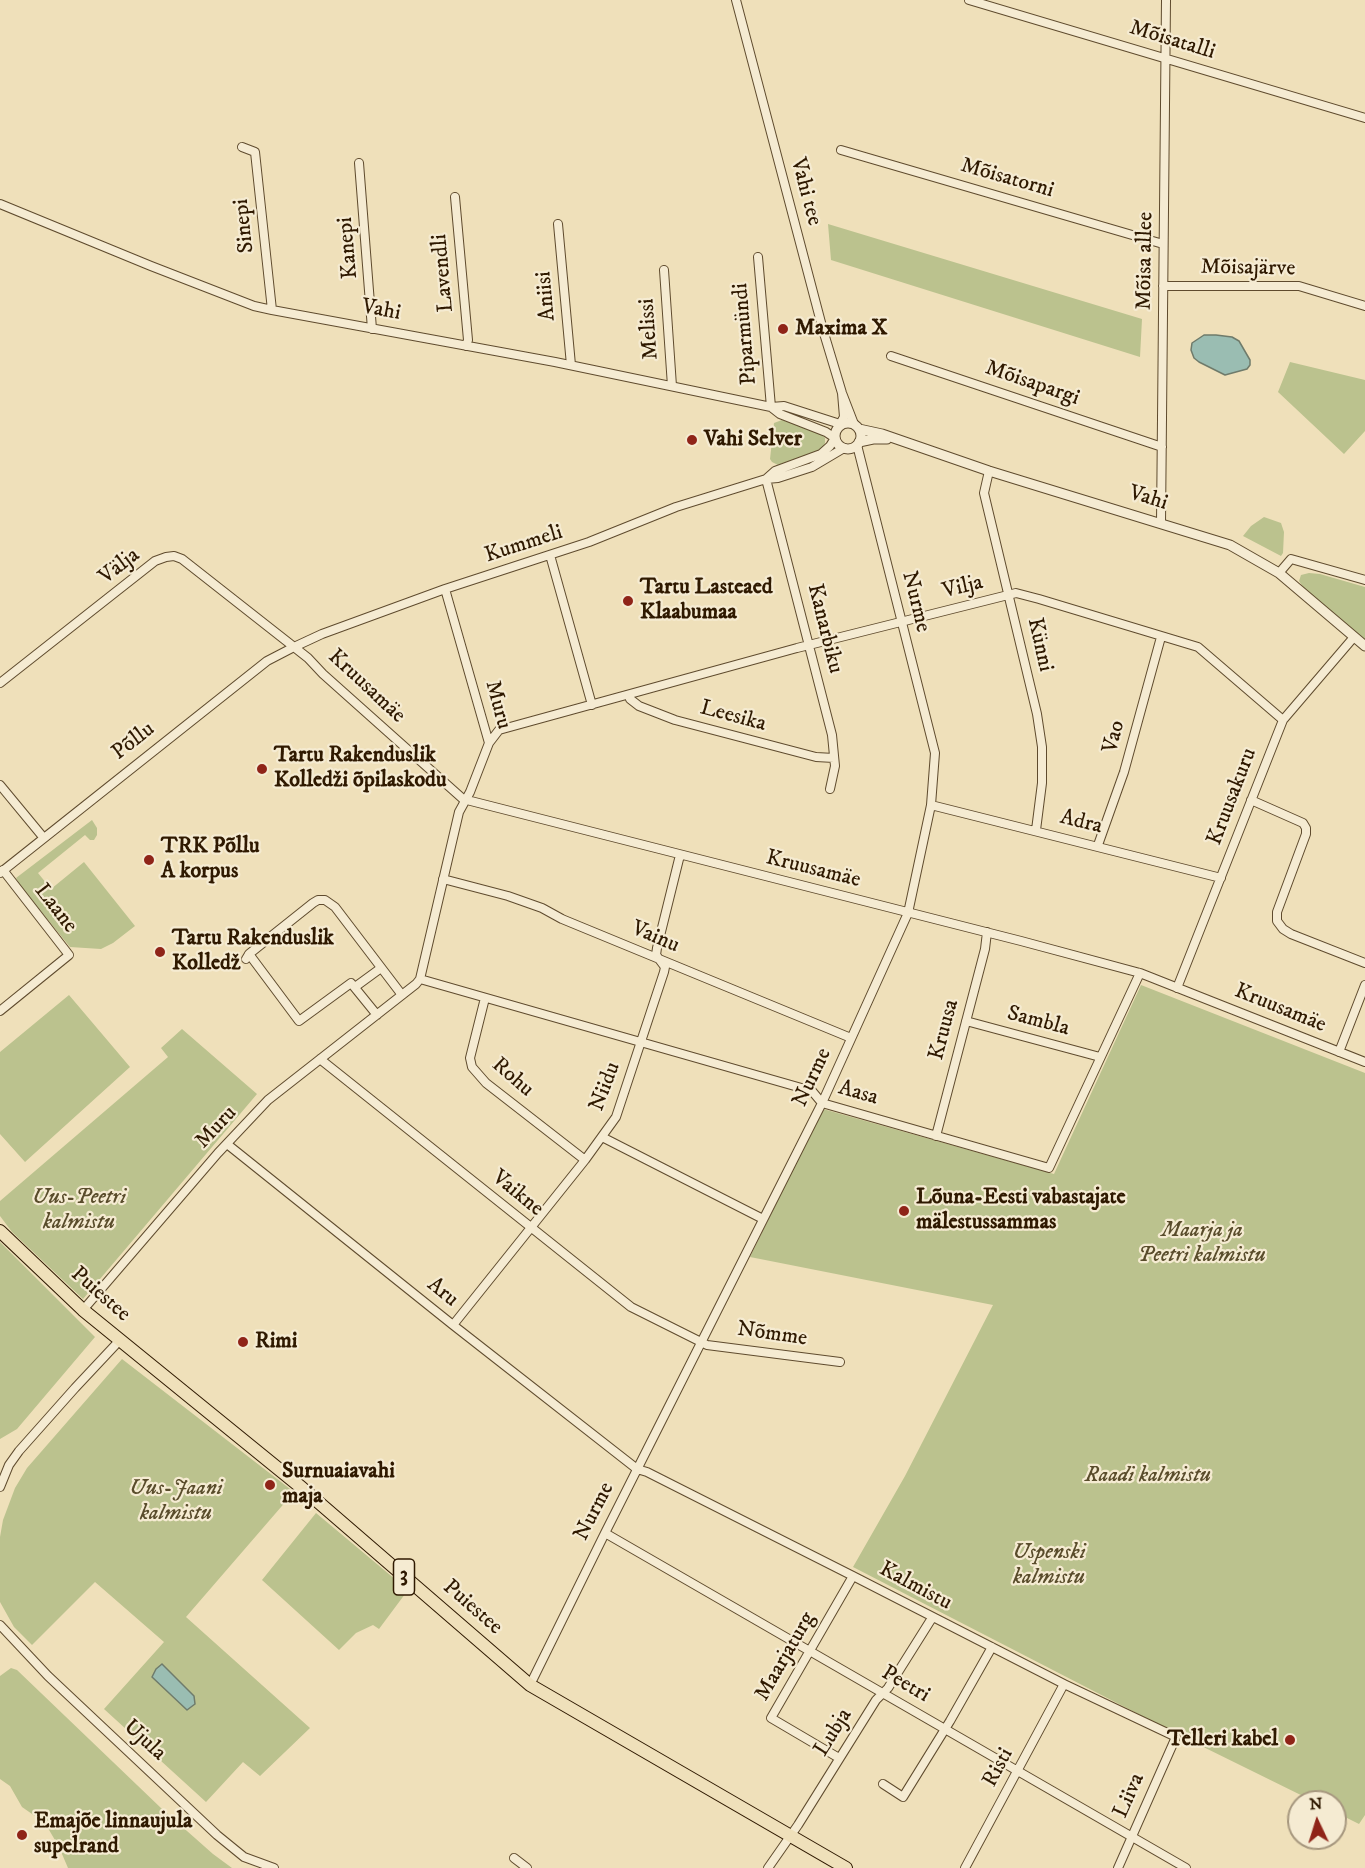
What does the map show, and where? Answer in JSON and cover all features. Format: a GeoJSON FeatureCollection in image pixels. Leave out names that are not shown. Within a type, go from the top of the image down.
{"type":"FeatureCollection","features":[{"type":"Feature","properties":{"kind":"highway","name":"Puiestee"},"geometry":{"type":"LineString","coordinates":[[0,1231],[83,1310],[302,1488],[530,1685],[846,1868]]}},
{"type":"Feature","properties":{"kind":"street","name":"Vahi tee"},"geometry":{"type":"LineString","coordinates":[[736,0],[823,330],[842,393],[857,426]]}},
{"type":"Feature","properties":{"kind":"street","name":"Mõisatalli"},"geometry":{"type":"LineString","coordinates":[[969,0],[1365,118]]}},
{"type":"Feature","properties":{"kind":"street","name":"Mõisa allee"},"geometry":{"type":"LineString","coordinates":[[1161,523],[1166,0]]}},
{"type":"Feature","properties":{"kind":"street","name":"Sinepi"},"geometry":{"type":"LineString","coordinates":[[242,147],[255,152],[272,310]]}},
{"type":"Feature","properties":{"kind":"street","name":"Mõisatorni"},"geometry":{"type":"LineString","coordinates":[[842,150],[1163,244]]}},
{"type":"Feature","properties":{"kind":"street","name":"Kanepi"},"geometry":{"type":"LineString","coordinates":[[359,163],[372,329]]}},
{"type":"Feature","properties":{"kind":"street","name":"Lavendli"},"geometry":{"type":"LineString","coordinates":[[455,197],[468,340],[466,346]]}},
{"type":"Feature","properties":{"kind":"street","name":"Vahi"},"geometry":{"type":"LineString","coordinates":[[0,204],[254,306],[571,365],[771,407],[784,406],[840,424]]}},
{"type":"Feature","properties":{"kind":"street","name":"Aniisi"},"geometry":{"type":"LineString","coordinates":[[558,224],[571,365]]}},
{"type":"Feature","properties":{"kind":"street","name":"Piparmündi"},"geometry":{"type":"LineString","coordinates":[[758,257],[771,407]]}},
{"type":"Feature","properties":{"kind":"street","name":"Melissi"},"geometry":{"type":"LineString","coordinates":[[664,270],[672,386]]}},
{"type":"Feature","properties":{"kind":"street","name":"Mõisajärve"},"geometry":{"type":"LineString","coordinates":[[1163,286],[1299,286],[1365,306]]}},
{"type":"Feature","properties":{"kind":"street","name":"Mõisapargi"},"geometry":{"type":"LineString","coordinates":[[891,356],[1162,447]]}},
{"type":"Feature","properties":{"kind":"street","name":"Vahi tee"},"geometry":{"type":"LineString","coordinates":[[840,424],[844,417],[842,393]]}},
{"type":"Feature","properties":{"kind":"street","name":"Vahi"},"geometry":{"type":"LineString","coordinates":[[771,407],[780,414],[826,432],[835,438]]}},
{"type":"Feature","properties":{"kind":"street"},"geometry":{"type":"LineString","coordinates":[[847,422],[857,426],[861,433],[858,444],[853,448],[844,448],[838,444],[835,430],[840,424],[847,422]]}},
{"type":"Feature","properties":{"kind":"street","name":"Vahi"},"geometry":{"type":"LineString","coordinates":[[857,426],[989,471],[1230,545],[1279,573],[1365,646]]}},
{"type":"Feature","properties":{"kind":"street","name":"Kummeli"},"geometry":{"type":"LineString","coordinates":[[766,478],[775,471],[820,454],[830,446],[835,438]]}},
{"type":"Feature","properties":{"kind":"street","name":"Vahi"},"geometry":{"type":"LineString","coordinates":[[858,444],[873,439],[892,439]]}},
{"type":"Feature","properties":{"kind":"street","name":"Nurme"},"geometry":{"type":"LineString","coordinates":[[530,1685],[822,1103],[908,913],[931,805],[935,753],[858,444]]}},
{"type":"Feature","properties":{"kind":"street","name":"Kummeli"},"geometry":{"type":"LineString","coordinates":[[294,647],[322,634],[445,589],[550,555],[676,507],[766,478],[778,478],[812,467],[844,448]]}},
{"type":"Feature","properties":{"kind":"street","name":"Künni"},"geometry":{"type":"LineString","coordinates":[[989,471],[984,493],[1037,714],[1042,747],[1042,783],[1036,830]]}},
{"type":"Feature","properties":{"kind":"street","name":"Kanarbiku"},"geometry":{"type":"LineString","coordinates":[[766,478],[832,735],[835,766],[830,789]]}},
{"type":"Feature","properties":{"kind":"street"},"geometry":{"type":"LineString","coordinates":[[550,555],[592,705]]}},
{"type":"Feature","properties":{"kind":"street","name":"Välja"},"geometry":{"type":"LineString","coordinates":[[0,683],[155,561],[166,556],[174,556],[182,560],[294,647]]}},
{"type":"Feature","properties":{"kind":"street"},"geometry":{"type":"LineString","coordinates":[[1279,573],[1291,559],[1365,580]]}},
{"type":"Feature","properties":{"kind":"street","name":"Muru"},"geometry":{"type":"LineString","coordinates":[[83,1310],[227,1143],[268,1100],[420,979],[459,812],[489,743],[445,589]]}},
{"type":"Feature","properties":{"kind":"street","name":"Vilja"},"geometry":{"type":"LineString","coordinates":[[489,743],[499,730],[810,645],[1016,593],[1198,647],[1283,720]]}},
{"type":"Feature","properties":{"kind":"street","name":"Vao"},"geometry":{"type":"LineString","coordinates":[[1098,845],[1124,772],[1161,636]]}},
{"type":"Feature","properties":{"kind":"street","name":"Kruusakuru"},"geometry":{"type":"LineString","coordinates":[[1178,988],[1283,720],[1354,637]]}},
{"type":"Feature","properties":{"kind":"street","name":"Kruusamäe"},"geometry":{"type":"LineString","coordinates":[[294,647],[465,800],[1140,973],[1365,1062]]}},
{"type":"Feature","properties":{"kind":"street","name":"Põllu"},"geometry":{"type":"LineString","coordinates":[[2,871],[267,661],[294,647]]}},
{"type":"Feature","properties":{"kind":"street","name":"Leesika"},"geometry":{"type":"LineString","coordinates":[[629,695],[630,699],[639,706],[675,720],[816,757],[834,758]]}},
{"type":"Feature","properties":{"kind":"street"},"geometry":{"type":"LineString","coordinates":[[0,785],[44,837]]}},
{"type":"Feature","properties":{"kind":"street"},"geometry":{"type":"LineString","coordinates":[[1251,800],[1303,823],[1306,828],[1306,834],[1276,912],[1277,921],[1291,934],[1365,963]]}},
{"type":"Feature","properties":{"kind":"street","name":"Adra"},"geometry":{"type":"LineString","coordinates":[[931,805],[1098,845],[1221,878]]}},
{"type":"Feature","properties":{"kind":"street","name":"Niidu"},"geometry":{"type":"LineString","coordinates":[[453,1324],[585,1160],[616,1117],[664,972],[665,967],[656,955],[680,855]]}},
{"type":"Feature","properties":{"kind":"street","name":"Laane"},"geometry":{"type":"LineString","coordinates":[[0,1011],[69,955],[2,871]]}},
{"type":"Feature","properties":{"kind":"street","name":"Vainu"},"geometry":{"type":"LineString","coordinates":[[442,879],[531,904],[660,960],[851,1038]]}},
{"type":"Feature","properties":{"kind":"street"},"geometry":{"type":"LineString","coordinates":[[376,1015],[351,982],[299,1021],[248,957],[313,903],[321,899],[330,902],[335,907],[402,995]]}},
{"type":"Feature","properties":{"kind":"street","name":"Kruusa"},"geometry":{"type":"LineString","coordinates":[[936,1136],[985,949],[987,932]]}},
{"type":"Feature","properties":{"kind":"street"},"geometry":{"type":"LineString","coordinates":[[355,987],[381,968]]}},
{"type":"Feature","properties":{"kind":"street","name":"Aasa"},"geometry":{"type":"LineString","coordinates":[[420,979],[812,1091],[822,1103],[1049,1168],[1140,973]]}},
{"type":"Feature","properties":{"kind":"street"},"geometry":{"type":"LineString","coordinates":[[1339,1052],[1365,985]]}},
{"type":"Feature","properties":{"kind":"street","name":"Rohu"},"geometry":{"type":"LineString","coordinates":[[485,998],[470,1058],[472,1067],[486,1083],[585,1160]]}},
{"type":"Feature","properties":{"kind":"street","name":"Sambla"},"geometry":{"type":"LineString","coordinates":[[966,1021],[1100,1058]]}},
{"type":"Feature","properties":{"kind":"street","name":"Vaikne"},"geometry":{"type":"LineString","coordinates":[[320,1059],[631,1307],[701,1342]]}},
{"type":"Feature","properties":{"kind":"street"},"geometry":{"type":"LineString","coordinates":[[602,1137],[763,1219]]}},
{"type":"Feature","properties":{"kind":"street","name":"Aru"},"geometry":{"type":"LineString","coordinates":[[227,1143],[637,1469]]}},
{"type":"Feature","properties":{"kind":"street"},"geometry":{"type":"LineString","coordinates":[[0,1487],[9,1466],[19,1451],[120,1340]]}},
{"type":"Feature","properties":{"kind":"street","name":"Nõmme"},"geometry":{"type":"LineString","coordinates":[[701,1342],[802,1359],[840,1362]]}},
{"type":"Feature","properties":{"kind":"street","name":"Kalmistu"},"geometry":{"type":"LineString","coordinates":[[637,1469],[854,1576],[1064,1684],[1176,1737]]}},
{"type":"Feature","properties":{"kind":"street","name":"Peetri"},"geometry":{"type":"LineString","coordinates":[[605,1533],[1186,1868]]}},
{"type":"Feature","properties":{"kind":"street","name":"Maarjaturg"},"geometry":{"type":"LineString","coordinates":[[839,1758],[771,1718],[854,1576]]}},
{"type":"Feature","properties":{"kind":"street","name":"Lubja"},"geometry":{"type":"LineString","coordinates":[[768,1868],[876,1700],[883,1693],[932,1618]]}},
{"type":"Feature","properties":{"kind":"street","name":"Ujula"},"geometry":{"type":"LineString","coordinates":[[0,1625],[48,1676],[218,1835],[244,1857],[274,1868]]}},
{"type":"Feature","properties":{"kind":"street"},"geometry":{"type":"LineString","coordinates":[[883,1784],[903,1797],[992,1647]]}},
{"type":"Feature","properties":{"kind":"street","name":"Risti"},"geometry":{"type":"LineString","coordinates":[[965,1868],[1064,1684]]}},
{"type":"Feature","properties":{"kind":"street","name":"Liiva"},"geometry":{"type":"LineString","coordinates":[[1118,1868],[1176,1737]]}},
{"type":"Feature","properties":{"kind":"street"},"geometry":{"type":"LineString","coordinates":[[514,1858],[527,1868]]}},
{"type":"Feature","properties":{"kind":"green space"},"geometry":{"type":"Polygon","coordinates":[[[828,224],[1142,319],[1140,357],[831,260],[828,224]]]}},
{"type":"Feature","properties":{"kind":"green space"},"geometry":{"type":"Polygon","coordinates":[[[1290,362],[1365,380],[1365,431],[1344,454],[1278,392],[1290,362]]]}},
{"type":"Feature","properties":{"kind":"green space"},"geometry":{"type":"Polygon","coordinates":[[[782,420],[822,434],[825,443],[822,449],[778,465],[772,462],[770,459],[774,423],[782,420]]]}},
{"type":"Feature","properties":{"kind":"green space"},"geometry":{"type":"Polygon","coordinates":[[[1264,517],[1281,523],[1284,532],[1281,556],[1243,536],[1251,526],[1264,517]]]}},
{"type":"Feature","properties":{"kind":"green space"},"geometry":{"type":"Polygon","coordinates":[[[1309,573],[1365,587],[1365,640],[1303,587],[1299,581],[1301,575],[1309,573]]]}},
{"type":"Feature","properties":{"kind":"green space"},"geometry":{"type":"Polygon","coordinates":[[[92,820],[97,828],[94,840],[90,840],[85,835],[38,873],[51,889],[84,862],[135,926],[101,949],[70,947],[16,878],[92,820]]]}},
{"type":"Feature","properties":{"kind":"green space","name":"Maarja ja Peetri kalmistu"},"geometry":{"type":"Polygon","coordinates":[[[1141,985],[1365,1073],[1365,1815],[1359,1824],[1347,1818],[1347,1790],[1291,1790],[853,1567],[905,1476],[993,1305],[750,1257],[823,1109],[1054,1174],[1141,985]]]}},
{"type":"Feature","properties":{"kind":"green space"},"geometry":{"type":"Polygon","coordinates":[[[69,995],[130,1067],[25,1162],[0,1134],[0,1052],[69,995]]]}},
{"type":"Feature","properties":{"kind":"green space","name":"Uus-Peetri kalmistu"},"geometry":{"type":"Polygon","coordinates":[[[182,1029],[257,1094],[83,1299],[12,1232],[0,1216],[0,1201],[168,1057],[161,1048],[182,1029]]]}},
{"type":"Feature","properties":{"kind":"green space"},"geometry":{"type":"Polygon","coordinates":[[[0,1242],[95,1337],[17,1429],[0,1439],[0,1242]]]}},
{"type":"Feature","properties":{"kind":"green space","name":"Uus-Jaani kalmistu"},"geometry":{"type":"Polygon","coordinates":[[[122,1359],[294,1492],[186,1617],[310,1728],[260,1776],[243,1762],[206,1802],[104,1709],[164,1642],[95,1582],[32,1645],[14,1627],[0,1602],[0,1537],[3,1520],[15,1488],[27,1468],[122,1359]]]}},
{"type":"Feature","properties":{"kind":"green space"},"geometry":{"type":"Polygon","coordinates":[[[316,1513],[408,1590],[379,1629],[373,1625],[356,1633],[339,1650],[262,1580],[316,1513]]]}},
{"type":"Feature","properties":{"kind":"green space"},"geometry":{"type":"Polygon","coordinates":[[[11,1668],[17,1670],[161,1808],[232,1868],[68,1868],[45,1823],[22,1807],[10,1786],[0,1779],[0,1676],[11,1668]]]}},
{"type":"Feature","properties":{"kind":"water"},"geometry":{"type":"Polygon","coordinates":[[[1204,335],[1232,337],[1239,341],[1250,360],[1250,365],[1247,369],[1225,375],[1199,362],[1194,358],[1191,350],[1192,343],[1204,335]]]}},
{"type":"Feature","properties":{"kind":"water"},"geometry":{"type":"Polygon","coordinates":[[[162,1664],[194,1696],[195,1704],[187,1710],[152,1677],[162,1664]]]}},
{"type":"Feature","properties":{"kind":"place","name":"Maxima X"},"geometry":{"type":"Point","coordinates":[783,329]}},
{"type":"Feature","properties":{"kind":"place","name":"Vahi Selver"},"geometry":{"type":"Point","coordinates":[692,440]}},
{"type":"Feature","properties":{"kind":"place","name":"Tartu Lasteaed Klaabumaa"},"geometry":{"type":"Point","coordinates":[628,601]}},
{"type":"Feature","properties":{"kind":"place","name":"Tartu Rakenduslik Kolledži õpilaskodu"},"geometry":{"type":"Point","coordinates":[262,769]}},
{"type":"Feature","properties":{"kind":"place","name":"TRK Põllu A korpus"},"geometry":{"type":"Point","coordinates":[149,860]}},
{"type":"Feature","properties":{"kind":"place","name":"Tartu Rakenduslik Kolledž"},"geometry":{"type":"Point","coordinates":[160,952]}},
{"type":"Feature","properties":{"kind":"place","name":"Lõuna-Eesti vabastajate mälestussammas"},"geometry":{"type":"Point","coordinates":[904,1211]}},
{"type":"Feature","properties":{"kind":"place","name":"Rimi"},"geometry":{"type":"Point","coordinates":[243,1342]}},
{"type":"Feature","properties":{"kind":"place","name":"Surnuaiavahi maja"},"geometry":{"type":"Point","coordinates":[270,1485]}},
{"type":"Feature","properties":{"kind":"place","name":"Telleri kabel"},"geometry":{"type":"Point","coordinates":[1290,1740]}},
{"type":"Feature","properties":{"kind":"place","name":"Emajõe linnaujula supelrand"},"geometry":{"type":"Point","coordinates":[22,1835]}},
{"type":"Feature","properties":{"kind":"park label","name":"Raadi kalmistu"},"geometry":{"type":"Point","coordinates":[1148,1476]}},
{"type":"Feature","properties":{"kind":"park label","name":"Uspenski kalmistu"},"geometry":{"type":"Point","coordinates":[1049,1566]}}]}
